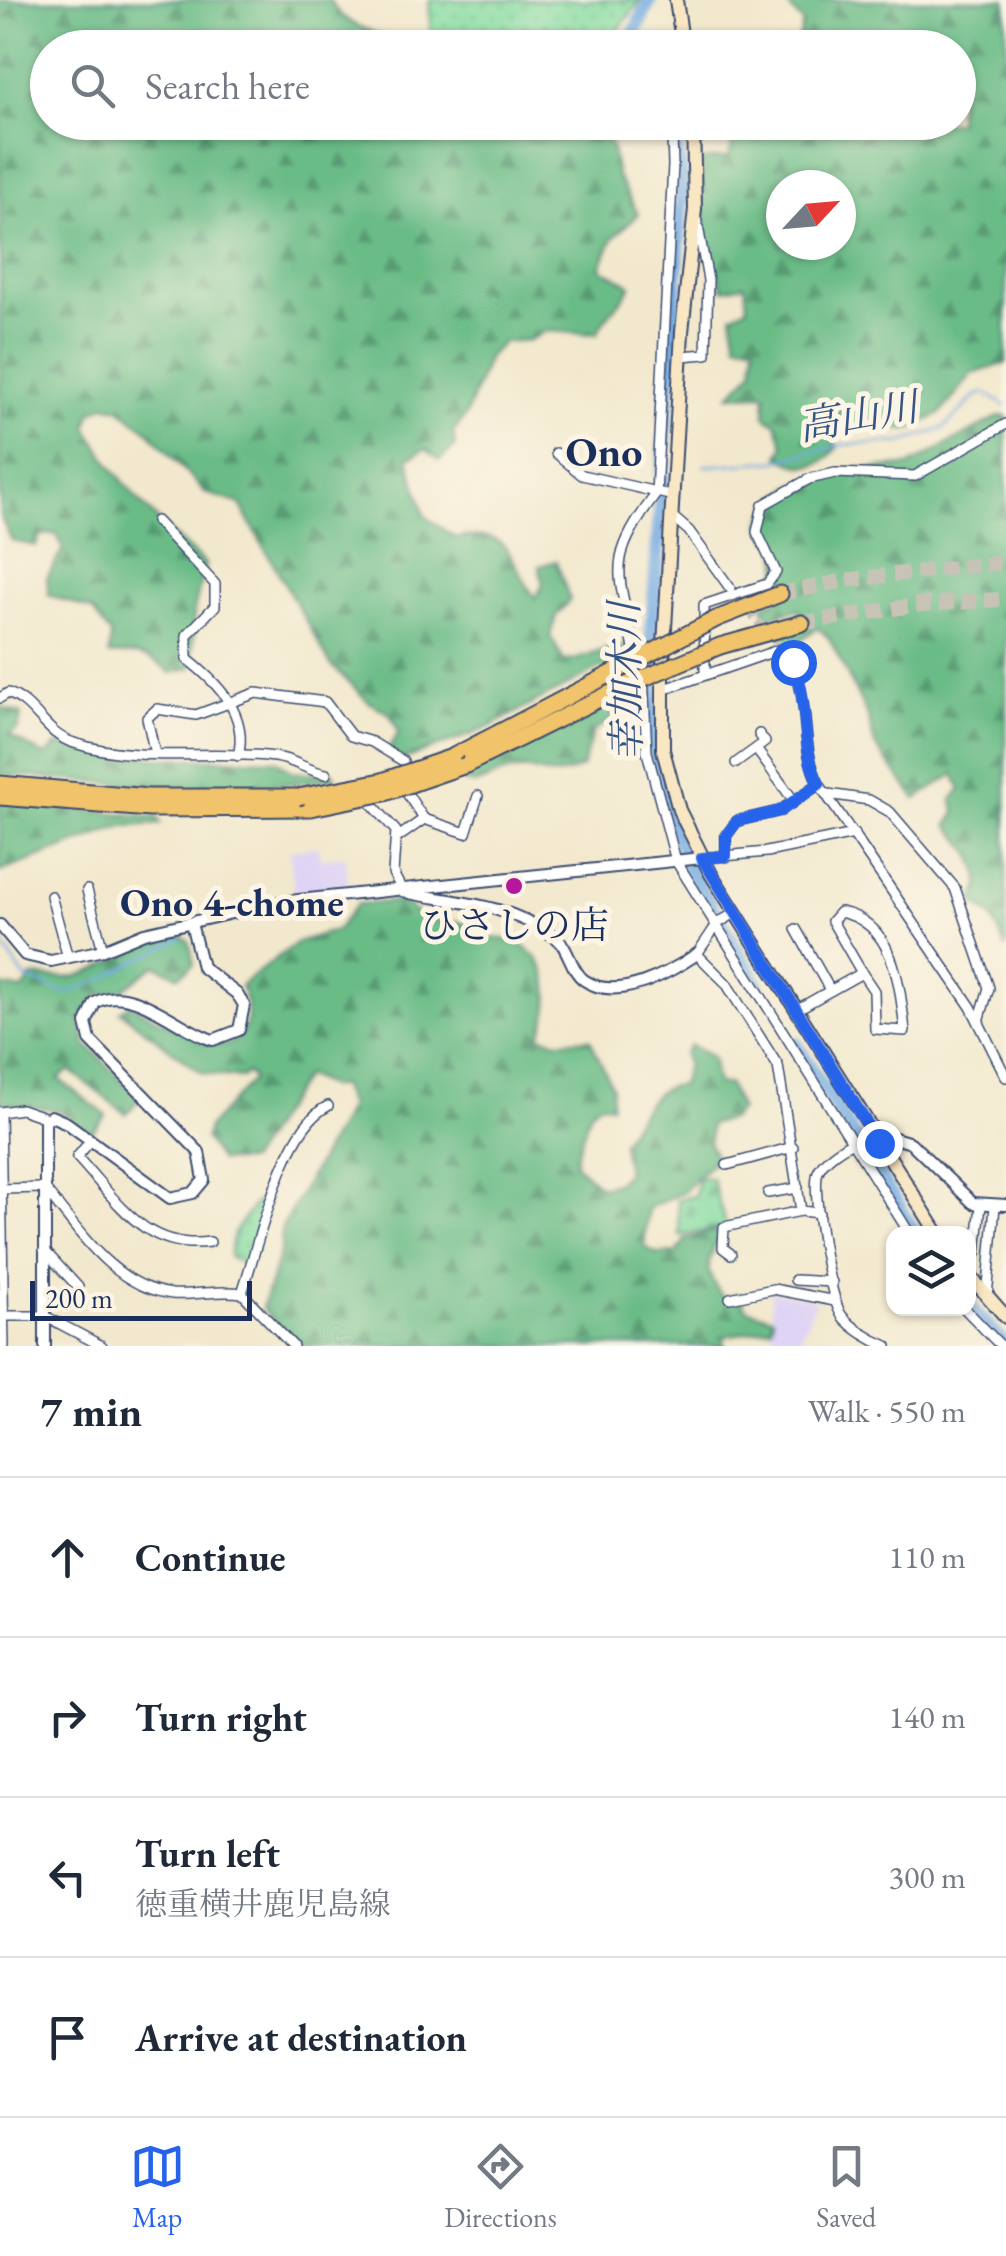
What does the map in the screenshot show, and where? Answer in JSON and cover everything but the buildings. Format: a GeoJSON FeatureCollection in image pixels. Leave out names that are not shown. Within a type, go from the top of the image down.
{"type":"FeatureCollection","features":[{"type":"Feature","properties":{"kind":"highway"},"geometry":{"type":"LineString","coordinates":[[458,761],[716,619],[780,594]]}},
{"type":"Feature","properties":{"kind":"highway"},"geometry":{"type":"LineString","coordinates":[[0,796],[150,809],[305,802],[458,761],[720,646],[802,623]]}},
{"type":"Feature","properties":{"kind":"highway"},"geometry":{"type":"LineString","coordinates":[[0,784],[149,797],[305,802]]}},
{"type":"Feature","properties":{"kind":"main road"},"geometry":{"type":"LineString","coordinates":[[676,0],[680,30]]}},
{"type":"Feature","properties":{"kind":"main road"},"geometry":{"type":"LineString","coordinates":[[694,140],[695,208],[681,356],[662,658],[661,734],[668,774],[699,858],[869,1133],[933,1226]]}},
{"type":"Feature","properties":{"kind":"main road"},"geometry":{"type":"LineString","coordinates":[[976,1282],[999,1305]]}},
{"type":"Feature","properties":{"kind":"street"},"geometry":{"type":"LineString","coordinates":[[662,658],[634,649],[617,579],[618,558],[630,529],[657,494],[672,140]]}},
{"type":"Feature","properties":{"kind":"street"},"geometry":{"type":"LineString","coordinates":[[674,165],[695,163]]}},
{"type":"Feature","properties":{"kind":"street"},"geometry":{"type":"LineString","coordinates":[[681,356],[706,354],[708,280],[695,208]]}},
{"type":"Feature","properties":{"kind":"street"},"geometry":{"type":"LineString","coordinates":[[670,246],[692,246]]}},
{"type":"Feature","properties":{"kind":"street"},"geometry":{"type":"LineString","coordinates":[[705,671],[704,605],[767,584],[776,572],[758,532],[763,505],[810,480],[835,473],[915,476],[1006,424]]}},
{"type":"Feature","properties":{"kind":"street"},"geometry":{"type":"LineString","coordinates":[[556,453],[582,475],[674,496]]}},
{"type":"Feature","properties":{"kind":"street"},"geometry":{"type":"LineString","coordinates":[[673,517],[690,531],[730,588]]}},
{"type":"Feature","properties":{"kind":"street"},"geometry":{"type":"LineString","coordinates":[[156,520],[215,584],[215,606],[187,636],[188,659],[217,682],[241,724],[238,756]]}},
{"type":"Feature","properties":{"kind":"street"},"geometry":{"type":"LineString","coordinates":[[662,690],[705,671],[720,674],[782,649],[800,680],[808,763],[1001,1056],[1006,1077]]}},
{"type":"Feature","properties":{"kind":"street"},"geometry":{"type":"LineString","coordinates":[[645,653],[646,752],[679,861],[905,1226]]}},
{"type":"Feature","properties":{"kind":"street"},"geometry":{"type":"LineString","coordinates":[[0,698],[8,693],[21,697],[54,736],[77,745],[155,754],[278,757],[326,774]]}},
{"type":"Feature","properties":{"kind":"street"},"geometry":{"type":"LineString","coordinates":[[155,754],[147,718],[157,709],[196,715],[256,694],[325,702],[351,736],[372,742],[403,761]]}},
{"type":"Feature","properties":{"kind":"street"},"geometry":{"type":"LineString","coordinates":[[736,763],[765,742],[759,734]]}},
{"type":"Feature","properties":{"kind":"street"},"geometry":{"type":"LineString","coordinates":[[756,749],[794,801]]}},
{"type":"Feature","properties":{"kind":"street"},"geometry":{"type":"LineString","coordinates":[[726,856],[726,836],[737,821],[774,814],[819,784]]}},
{"type":"Feature","properties":{"kind":"street"},"geometry":{"type":"LineString","coordinates":[[828,794],[869,800],[890,812],[955,888],[989,988],[979,1022]]}},
{"type":"Feature","properties":{"kind":"street"},"geometry":{"type":"LineString","coordinates":[[408,795],[424,818],[466,834],[478,796]]}},
{"type":"Feature","properties":{"kind":"street"},"geometry":{"type":"LineString","coordinates":[[372,804],[390,823],[397,838],[393,873],[403,892]]}},
{"type":"Feature","properties":{"kind":"street"},"geometry":{"type":"LineString","coordinates":[[397,838],[424,818]]}},
{"type":"Feature","properties":{"kind":"street"},"geometry":{"type":"LineString","coordinates":[[0,925],[25,955],[42,961],[103,950],[144,933],[280,902],[403,892],[514,874],[726,856],[854,834]]}},
{"type":"Feature","properties":{"kind":"street"},"geometry":{"type":"LineString","coordinates":[[87,890],[103,950]]}},
{"type":"Feature","properties":{"kind":"street"},"geometry":{"type":"LineString","coordinates":[[403,892],[489,904],[558,939],[581,979],[603,988],[642,984],[698,954],[718,924],[732,914]]}},
{"type":"Feature","properties":{"kind":"street"},"geometry":{"type":"LineString","coordinates":[[51,896],[68,958]]}},
{"type":"Feature","properties":{"kind":"street"},"geometry":{"type":"LineString","coordinates":[[840,912],[854,915],[876,932],[890,954],[903,990],[905,1031],[874,1029],[874,991],[862,973],[832,920],[840,912]]}},
{"type":"Feature","properties":{"kind":"street"},"geometry":{"type":"LineString","coordinates":[[4,1346],[0,1112],[20,1109],[57,1117],[170,1198],[193,1194],[204,1180],[199,1152],[90,1040],[86,1023],[95,1003],[111,995],[128,998],[213,1040],[239,1030],[244,1006],[237,994],[202,967],[190,923]]}},
{"type":"Feature","properties":{"kind":"street"},"geometry":{"type":"LineString","coordinates":[[796,929],[830,990]]}},
{"type":"Feature","properties":{"kind":"street"},"geometry":{"type":"LineString","coordinates":[[698,954],[726,983],[778,1066],[801,1211]]}},
{"type":"Feature","properties":{"kind":"street"},"geometry":{"type":"LineString","coordinates":[[796,1010],[862,973]]}},
{"type":"Feature","properties":{"kind":"street"},"geometry":{"type":"LineString","coordinates":[[242,1293],[283,1168],[312,1114],[328,1106]]}},
{"type":"Feature","properties":{"kind":"street"},"geometry":{"type":"LineString","coordinates":[[45,1346],[43,1125],[48,1118]]}},
{"type":"Feature","properties":{"kind":"street"},"geometry":{"type":"LineString","coordinates":[[887,1346],[856,1329],[836,1301],[819,1213],[816,1177],[821,1166],[869,1133],[910,1143],[960,1194],[980,1205],[1000,1206],[999,1305]]}},
{"type":"Feature","properties":{"kind":"street"},"geometry":{"type":"LineString","coordinates":[[90,1140],[77,1158],[139,1225],[167,1242],[210,1242]]}},
{"type":"Feature","properties":{"kind":"street"},"geometry":{"type":"LineString","coordinates":[[728,1165],[793,1147]]}},
{"type":"Feature","properties":{"kind":"street"},"geometry":{"type":"LineString","coordinates":[[1,1188],[44,1188],[116,1270],[144,1288],[178,1294],[242,1293],[293,1346]]}},
{"type":"Feature","properties":{"kind":"street"},"geometry":{"type":"LineString","coordinates":[[768,1193],[798,1188]]}},
{"type":"Feature","properties":{"kind":"street"},"geometry":{"type":"LineString","coordinates":[[976,1253],[980,1205]]}},
{"type":"Feature","properties":{"kind":"street"},"geometry":{"type":"LineString","coordinates":[[731,1254],[723,1248],[724,1227],[801,1211],[819,1213]]}},
{"type":"Feature","properties":{"kind":"street"},"geometry":{"type":"LineString","coordinates":[[44,1250],[78,1287]]}},
{"type":"Feature","properties":{"kind":"street"},"geometry":{"type":"LineString","coordinates":[[795,1280],[832,1282]]}},
{"type":"Feature","properties":{"kind":"street"},"geometry":{"type":"LineString","coordinates":[[730,1298],[773,1289],[836,1301]]}},
{"type":"Feature","properties":{"kind":"street"},"geometry":{"type":"LineString","coordinates":[[2,1316],[45,1316],[102,1346]]}},
{"type":"Feature","properties":{"kind":"street"},"geometry":{"type":"LineString","coordinates":[[972,1316],[1001,1346]]}},
{"type":"Feature","properties":{"kind":"shaded area"},"geometry":{"type":"Polygon","coordinates":[[[318,847],[320,859],[345,856],[348,884],[341,890],[294,893],[290,850],[318,847]]]}},
{"type":"Feature","properties":{"kind":"shaded area"},"geometry":{"type":"Polygon","coordinates":[[[771,1290],[816,1301],[798,1343],[782,1342],[772,1333],[771,1290]]]}},
{"type":"Feature","properties":{"kind":"green space"},"geometry":{"type":"Polygon","coordinates":[[[0,0],[330,0],[345,18],[368,30],[30,30],[30,140],[606,140],[611,145],[617,176],[638,214],[613,238],[600,268],[631,285],[627,292],[597,334],[546,331],[530,340],[503,342],[488,357],[466,415],[453,433],[455,446],[440,460],[425,449],[408,459],[425,516],[455,538],[474,536],[499,542],[535,598],[543,585],[539,566],[556,561],[570,600],[556,616],[550,636],[564,661],[626,645],[629,653],[483,730],[393,763],[390,747],[399,732],[390,714],[369,702],[331,665],[239,503],[205,493],[149,431],[119,408],[104,405],[91,413],[87,426],[98,446],[139,501],[205,564],[194,611],[192,667],[171,673],[143,656],[109,655],[111,635],[92,610],[49,595],[47,578],[63,549],[57,534],[40,535],[36,546],[12,541],[0,516],[0,0]]]}},
{"type":"Feature","properties":{"kind":"green space"},"geometry":{"type":"Polygon","coordinates":[[[429,0],[641,0],[618,30],[431,30],[429,0]]]}},
{"type":"Feature","properties":{"kind":"green space"},"geometry":{"type":"Polygon","coordinates":[[[783,0],[1006,0],[1006,363],[972,374],[940,414],[907,430],[839,422],[827,434],[838,446],[832,454],[811,465],[796,464],[779,456],[784,446],[777,424],[765,416],[766,394],[730,395],[753,371],[755,344],[737,343],[732,315],[747,307],[745,285],[723,289],[703,229],[702,160],[729,157],[733,141],[726,140],[976,140],[976,30],[801,30],[803,23],[783,0]]]}},
{"type":"Feature","properties":{"kind":"green space"},"geometry":{"type":"Polygon","coordinates":[[[1006,416],[1006,949],[992,917],[973,902],[978,891],[978,871],[969,851],[948,825],[956,813],[952,799],[961,789],[954,774],[916,799],[875,745],[867,714],[829,638],[818,628],[791,646],[779,633],[806,625],[799,609],[767,618],[763,605],[793,592],[786,577],[774,583],[779,567],[777,552],[761,523],[772,500],[793,486],[849,470],[908,466],[1006,416]]]}},
{"type":"Feature","properties":{"kind":"green space"},"geometry":{"type":"Polygon","coordinates":[[[641,685],[641,694],[623,703],[620,714],[593,732],[582,767],[558,774],[511,771],[477,783],[464,782],[458,773],[641,685]]]}},
{"type":"Feature","properties":{"kind":"green space"},"geometry":{"type":"Polygon","coordinates":[[[0,707],[22,714],[18,729],[9,735],[45,756],[57,745],[157,758],[276,760],[293,773],[332,772],[335,778],[210,787],[0,774],[0,707]]]}},
{"type":"Feature","properties":{"kind":"green space"},"geometry":{"type":"Polygon","coordinates":[[[0,802],[157,817],[161,824],[122,826],[0,872],[0,802]]]}},
{"type":"Feature","properties":{"kind":"green space"},"geometry":{"type":"Polygon","coordinates":[[[401,901],[425,918],[463,923],[477,940],[517,943],[541,964],[549,997],[540,1036],[558,1041],[590,1039],[612,1087],[611,1105],[600,1103],[590,1111],[575,1164],[600,1187],[616,1183],[627,1172],[622,1142],[653,1097],[681,1085],[687,1065],[684,1054],[690,1045],[712,1057],[717,1085],[728,1084],[740,1110],[731,1119],[710,1124],[709,1143],[716,1158],[682,1193],[648,1208],[644,1246],[657,1254],[676,1253],[686,1239],[717,1230],[719,1238],[709,1262],[713,1282],[724,1298],[739,1294],[746,1309],[773,1317],[771,1327],[722,1337],[725,1346],[299,1346],[262,1308],[281,1250],[282,1227],[349,1107],[340,1085],[331,1087],[305,1075],[249,1161],[220,1161],[205,1139],[208,1127],[253,1079],[247,1073],[241,1078],[202,1073],[120,1011],[130,1005],[207,1044],[228,1044],[242,1032],[248,1018],[240,986],[298,942],[337,930],[357,904],[401,901]]]}},
{"type":"Feature","properties":{"kind":"green space"},"geometry":{"type":"Polygon","coordinates":[[[179,934],[189,941],[194,964],[179,976],[155,965],[122,990],[96,996],[80,1020],[86,1044],[140,1098],[126,1114],[70,1070],[58,1079],[106,1115],[91,1133],[58,1110],[0,1103],[0,986],[23,990],[32,977],[78,976],[154,941],[179,934]]]}},
{"type":"Feature","properties":{"kind":"green space"},"geometry":{"type":"Polygon","coordinates":[[[698,1178],[712,1178],[726,1227],[680,1236],[677,1200],[695,1196],[698,1178]]]}},
{"type":"Feature","properties":{"kind":"green space"},"geometry":{"type":"Polygon","coordinates":[[[268,1201],[246,1265],[229,1257],[234,1233],[256,1202],[268,1201]]]}},
{"type":"Feature","properties":{"kind":"waterway","name":"幸加木川"},"geometry":{"type":"LineString","coordinates":[[636,30],[650,0]]}},
{"type":"Feature","properties":{"kind":"waterway","name":"幸加木川"},"geometry":{"type":"LineString","coordinates":[[675,140],[683,177],[651,644],[652,745],[663,797],[689,868],[758,984]]}},
{"type":"Feature","properties":{"kind":"waterway","name":"高山川"},"geometry":{"type":"LineString","coordinates":[[704,466],[776,461],[841,445],[904,442],[944,428],[976,396],[985,393],[1006,406]]}},
{"type":"Feature","properties":{"kind":"waterway"},"geometry":{"type":"LineString","coordinates":[[0,941],[25,978],[66,993],[181,939]]}},
{"type":"Feature","properties":{"kind":"waterway","name":"幸加木川"},"geometry":{"type":"LineString","coordinates":[[796,1044],[911,1226]]}},
{"type":"Feature","properties":{"kind":"waterway","name":"幸加木川"},"geometry":{"type":"LineString","coordinates":[[976,1313],[1006,1345]]}},
{"type":"Feature","properties":{"kind":"tunnel"},"geometry":{"type":"LineString","coordinates":[[780,594],[847,580],[1006,562]]}},
{"type":"Feature","properties":{"kind":"tunnel"},"geometry":{"type":"LineString","coordinates":[[732,590],[781,649]]}},
{"type":"Feature","properties":{"kind":"tunnel"},"geometry":{"type":"LineString","coordinates":[[802,623],[917,605],[1006,599]]}},
{"type":"Feature","properties":{"kind":"place","name":"ひさしの店"},"geometry":{"type":"Point","coordinates":[514,886]}},
{"type":"Feature","properties":{"kind":"district","name":"Ono"},"geometry":{"type":"Point","coordinates":[604,451]}},
{"type":"Feature","properties":{"kind":"district","name":"Ono 4-chome"},"geometry":{"type":"Point","coordinates":[232,902]}},
{"type":"Feature","properties":{"kind":"route"},"geometry":{"type":"LineString","coordinates":[[793,662],[806,700],[808,763],[819,784],[774,814],[737,821],[726,836],[726,856],[702,858],[879,1143]]}}]}
